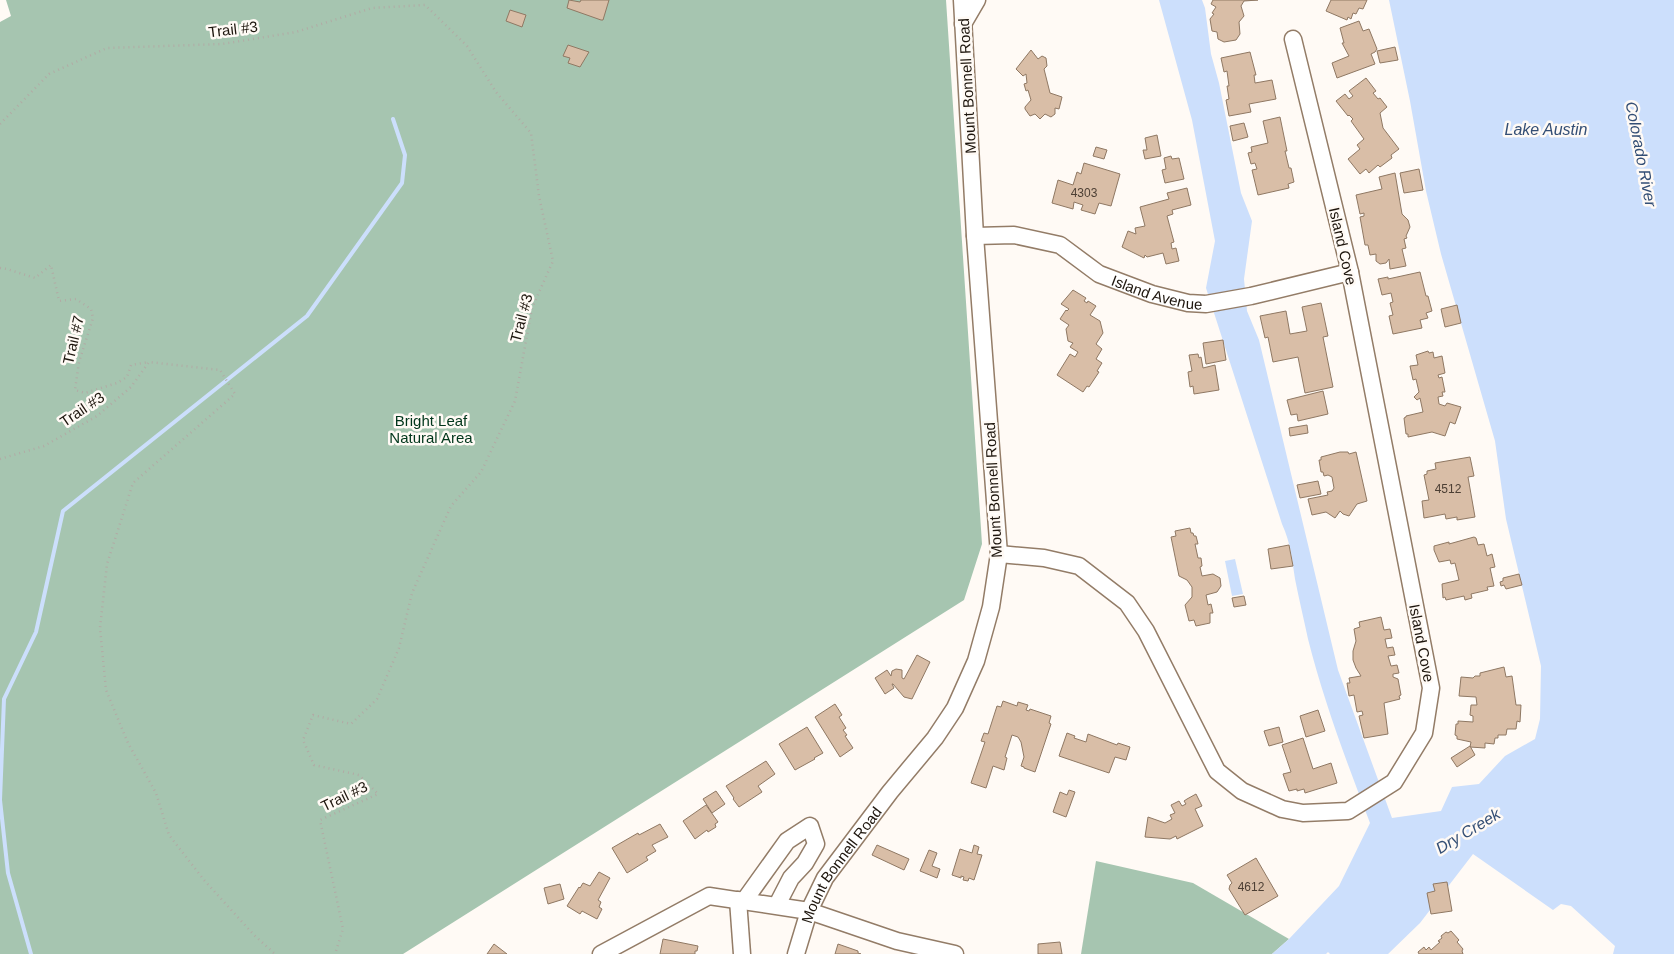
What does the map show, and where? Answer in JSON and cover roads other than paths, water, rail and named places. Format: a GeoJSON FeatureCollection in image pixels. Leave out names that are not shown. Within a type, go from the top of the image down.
{"type":"FeatureCollection","features":[{"type":"Feature","properties":{"kind":"street","name":"Mount Bonnell Road"},"geometry":{"type":"LineString","coordinates":[[796,954],[809,911],[825,878],[890,792],[935,738],[955,708],[976,661],[991,607],[999,554],[975,236],[962,0]]}},
{"type":"Feature","properties":{"kind":"street"},"geometry":{"type":"LineString","coordinates":[[963,24],[977,0]]}},
{"type":"Feature","properties":{"kind":"street","name":"Island Cove"},"geometry":{"type":"LineString","coordinates":[[999,554],[1044,558],[1079,566],[1127,603],[1146,631],[1218,771],[1242,791],[1282,809],[1303,813],[1348,811],[1394,782],[1424,733],[1431,688],[1350,272],[1293,39]]}},
{"type":"Feature","properties":{"kind":"street","name":"Island Avenue"},"geometry":{"type":"LineString","coordinates":[[975,236],[1014,235],[1060,245],[1099,274],[1152,294],[1188,303],[1206,304],[1251,296],[1350,272]]}},
{"type":"Feature","properties":{"kind":"street"},"geometry":{"type":"LineString","coordinates":[[742,954],[741,900],[787,841],[810,826],[816,844],[805,863],[791,878],[777,905]]}},
{"type":"Feature","properties":{"kind":"street"},"geometry":{"type":"LineString","coordinates":[[601,954],[710,896],[809,911],[896,941],[955,954]]}},
{"type":"Feature","properties":{"kind":"water","name":"Lake Austin"},"geometry":{"type":"Polygon","coordinates":[[[1159,0],[1202,0],[1205,8],[1211,54],[1219,83],[1241,193],[1252,221],[1244,279],[1247,311],[1259,340],[1338,670],[1392,818],[1441,811],[1452,787],[1479,784],[1505,756],[1535,739],[1540,719],[1541,666],[1506,519],[1495,441],[1441,254],[1426,191],[1389,0],[1674,0],[1674,954],[1613,954],[1615,946],[1571,906],[1561,904],[1553,910],[1473,854],[1420,923],[1388,954],[1330,954],[1328,952],[1326,954],[1272,954],[1289,939],[1339,886],[1370,823],[1344,755],[1321,686],[1308,639],[1291,551],[1206,288],[1215,241],[1192,120],[1159,0]]]}},
{"type":"Feature","properties":{"kind":"water"},"geometry":{"type":"Polygon","coordinates":[[[1235,559],[1243,594],[1232,596],[1225,561],[1235,559]]]}},
{"type":"Feature","properties":{"kind":"waterway"},"geometry":{"type":"LineString","coordinates":[[31,954],[8,873],[0,800],[4,699],[36,632],[63,511],[307,316],[402,183],[405,155],[393,119]]}},
{"type":"Feature","properties":{"kind":"water label","name":"Colorado River"},"geometry":{"type":"Point","coordinates":[1641,154]}},
{"type":"Feature","properties":{"kind":"water label","name":"Dry Creek"},"geometry":{"type":"Point","coordinates":[1468,831]}},
{"type":"Feature","properties":{"kind":"park label","name":"Bright Leaf Natural Area"},"geometry":{"type":"Point","coordinates":[431,428]}}]}
